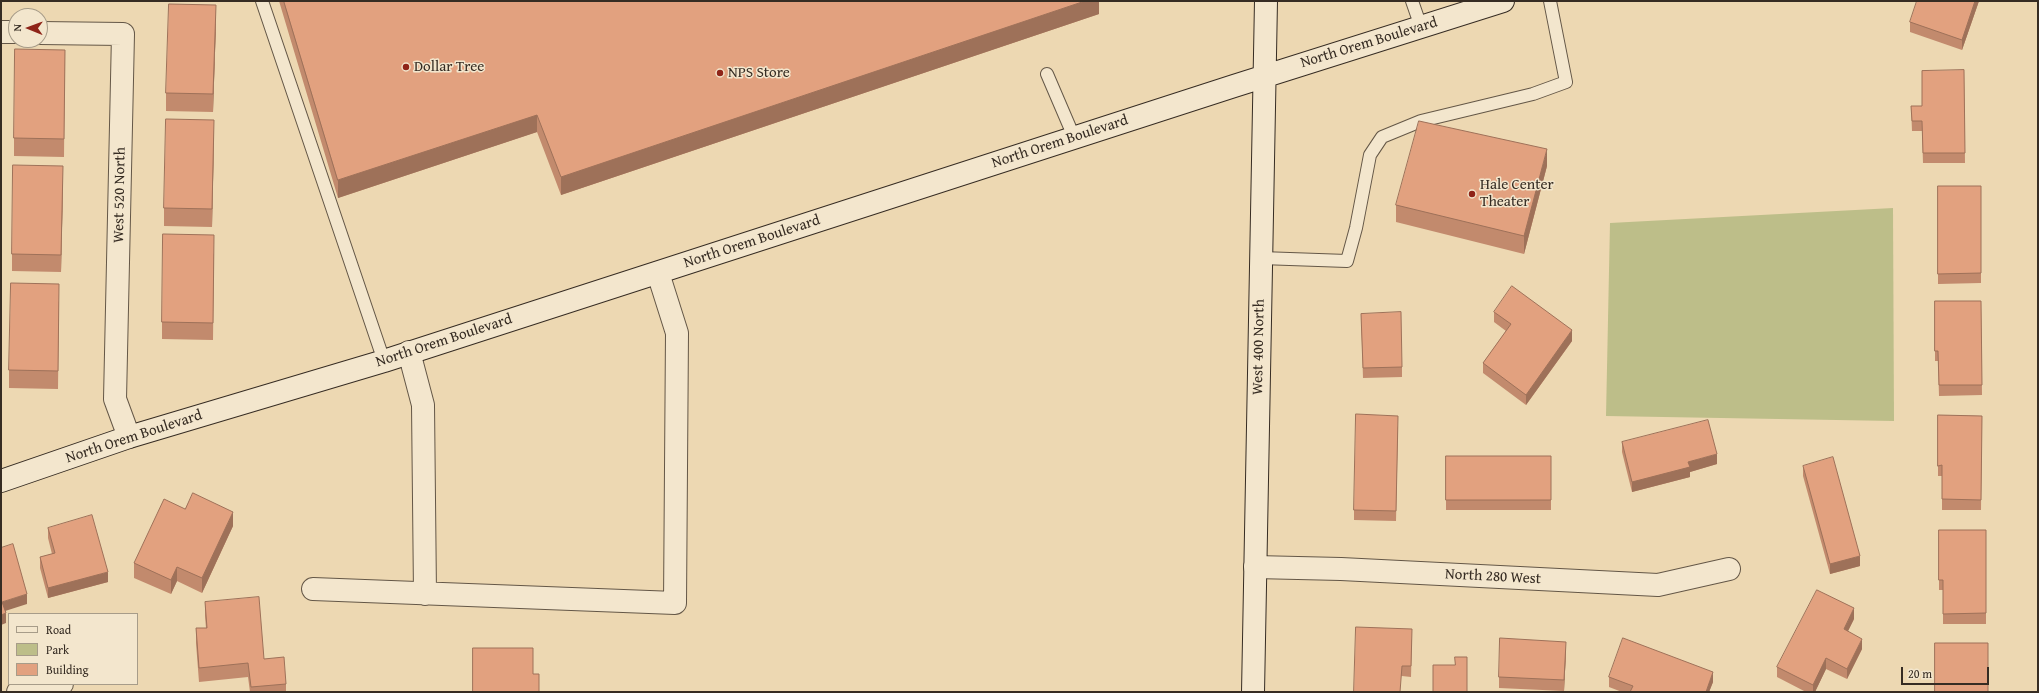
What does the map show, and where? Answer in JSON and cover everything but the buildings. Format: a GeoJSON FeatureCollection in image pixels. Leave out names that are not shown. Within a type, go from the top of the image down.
{"type":"FeatureCollection","features":[{"type":"Feature","properties":{"kind":"street","name":"West 400 North"},"geometry":{"type":"LineString","coordinates":[[1253,692],[1266,1]]}},
{"type":"Feature","properties":{"kind":"street","name":"North Orem Boulevard"},"geometry":{"type":"LineString","coordinates":[[1,481],[129,437],[384,360],[658,273],[1074,137],[1502,1]]}},
{"type":"Feature","properties":{"kind":"street","name":"West 520 North"},"geometry":{"type":"LineString","coordinates":[[48,33],[123,34],[115,399],[129,437]]}},
{"type":"Feature","properties":{"kind":"street"},"geometry":{"type":"LineString","coordinates":[[313,590],[675,602],[677,333],[658,273]]}},
{"type":"Feature","properties":{"kind":"street"},"geometry":{"type":"LineString","coordinates":[[409,352],[423,405],[425,594]]}},
{"type":"Feature","properties":{"kind":"street","name":"North 280 West"},"geometry":{"type":"LineString","coordinates":[[1255,567],[1342,569],[1658,585],[1728,569]]}},
{"type":"Feature","properties":{"kind":"street"},"geometry":{"type":"LineString","coordinates":[[18,692],[41,685]]}},
{"type":"Feature","properties":{"kind":"lane"},"geometry":{"type":"LineString","coordinates":[[262,1],[384,360]]}},
{"type":"Feature","properties":{"kind":"lane"},"geometry":{"type":"LineString","coordinates":[[1412,1],[1421,27]]}},
{"type":"Feature","properties":{"kind":"lane"},"geometry":{"type":"LineString","coordinates":[[1261,258],[1347,261],[1356,228],[1370,155],[1382,136],[1421,121],[1533,94],[1566,82],[1550,1]]}},
{"type":"Feature","properties":{"kind":"lane"},"geometry":{"type":"LineString","coordinates":[[1047,74],[1074,137]]}},
{"type":"Feature","properties":{"kind":"green space"},"geometry":{"type":"Polygon","coordinates":[[[1893,208],[1894,421],[1606,416],[1610,223],[1893,208]]]}},
{"type":"Feature","properties":{"kind":"place","name":"Dollar Tree"},"geometry":{"type":"Point","coordinates":[406,67]}},
{"type":"Feature","properties":{"kind":"place","name":"NPS Store"},"geometry":{"type":"Point","coordinates":[720,73]}},
{"type":"Feature","properties":{"kind":"place","name":"Hale Center Theater"},"geometry":{"type":"Point","coordinates":[1472,194]}}]}
